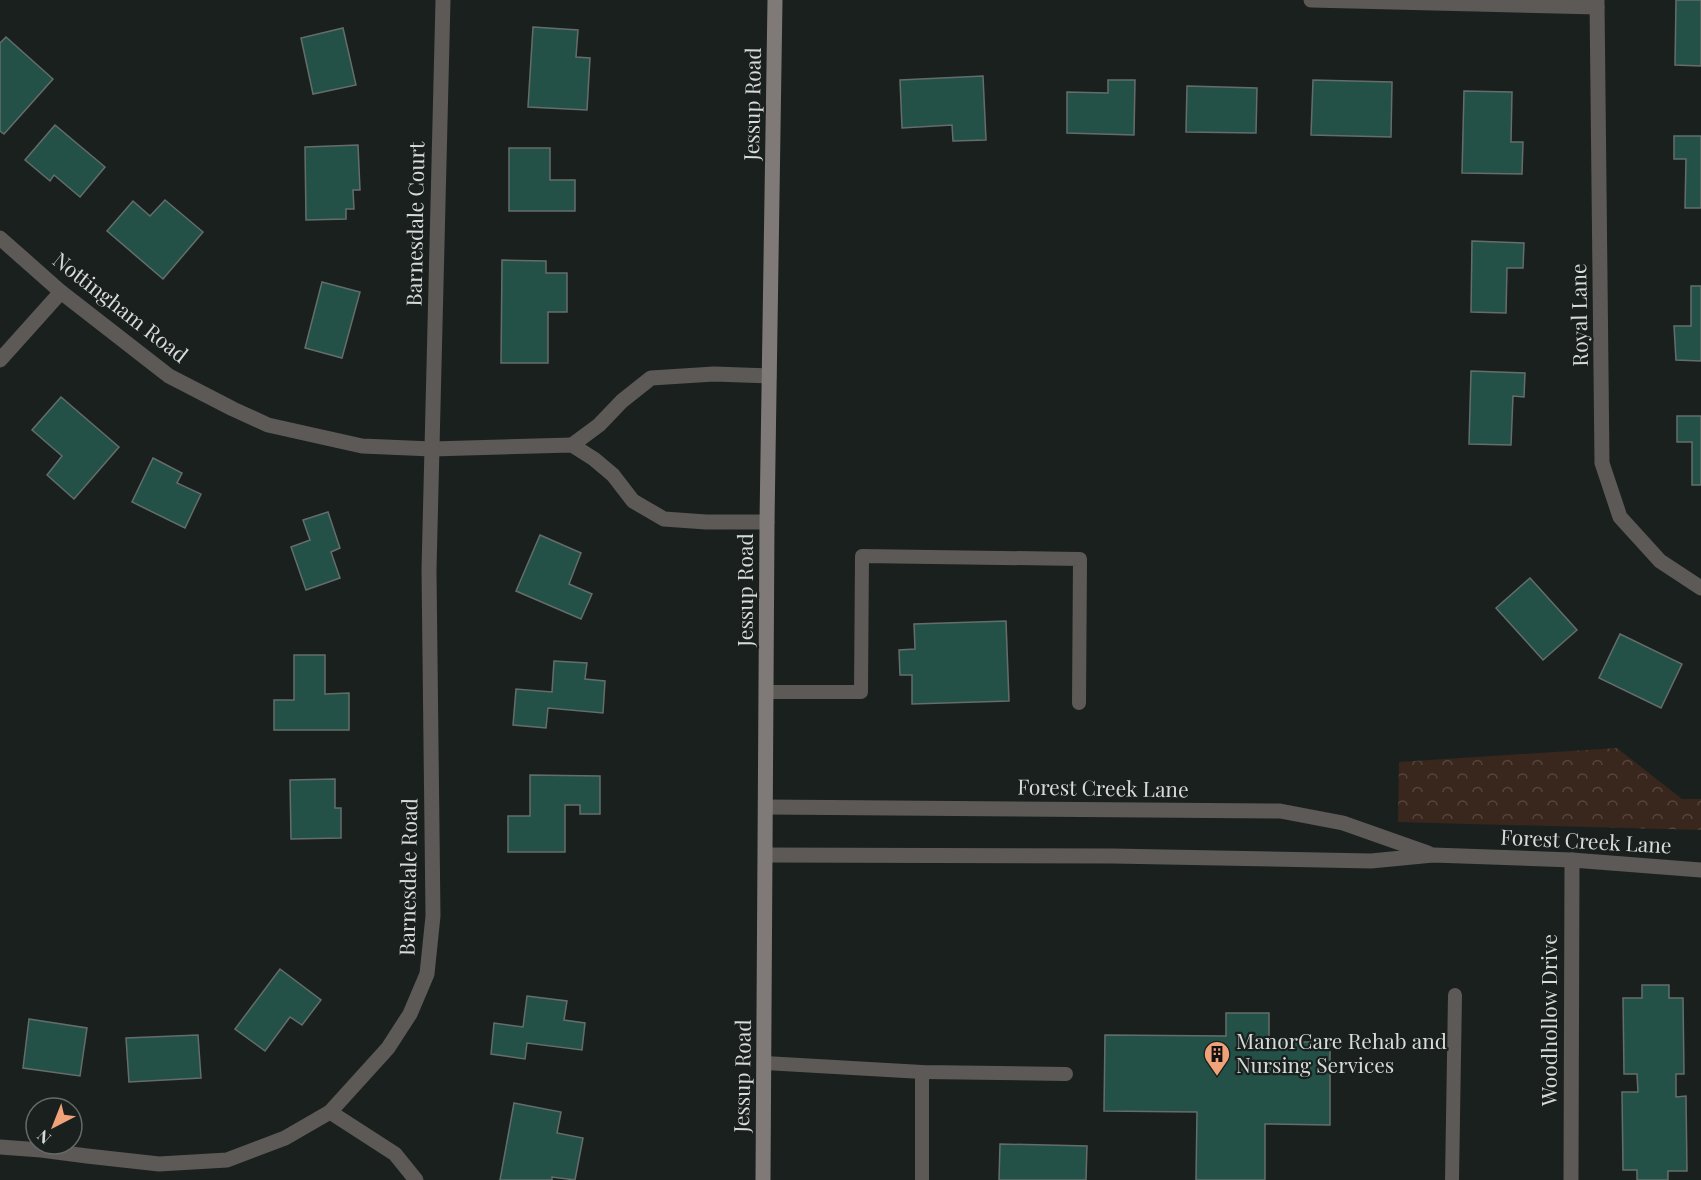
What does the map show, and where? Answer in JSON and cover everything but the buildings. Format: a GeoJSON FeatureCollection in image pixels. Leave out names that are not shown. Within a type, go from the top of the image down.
{"type":"FeatureCollection","features":[{"type":"Feature","properties":{"kind":"street","name":"Barnesdale Court"},"geometry":{"type":"LineString","coordinates":[[432,449],[443,0]]}},
{"type":"Feature","properties":{"kind":"street","name":"Jessup Road"},"geometry":{"type":"LineString","coordinates":[[763,1180],[767,522],[775,0]]}},
{"type":"Feature","properties":{"kind":"street"},"geometry":{"type":"LineString","coordinates":[[1311,0],[1597,4]]}},
{"type":"Feature","properties":{"kind":"street","name":"Royal Lane"},"geometry":{"type":"LineString","coordinates":[[1597,4],[1602,463],[1620,517],[1660,561],[1701,588]]}},
{"type":"Feature","properties":{"kind":"street","name":"Nottingham Road"},"geometry":{"type":"LineString","coordinates":[[0,238],[61,292],[169,376],[268,425],[362,446],[432,449],[573,445]]}},
{"type":"Feature","properties":{"kind":"street"},"geometry":{"type":"LineString","coordinates":[[0,360],[61,292]]}},
{"type":"Feature","properties":{"kind":"street"},"geometry":{"type":"LineString","coordinates":[[767,522],[664,519],[633,501],[613,475],[573,445],[651,378],[714,374],[769,376]]}},
{"type":"Feature","properties":{"kind":"street","name":"Barnesdale Road"},"geometry":{"type":"LineString","coordinates":[[0,1147],[159,1164],[227,1160],[285,1138],[330,1112],[388,1048],[410,1014],[427,974],[433,916],[429,570],[432,449]]}},
{"type":"Feature","properties":{"kind":"street","name":"Forest Creek Lane"},"geometry":{"type":"LineString","coordinates":[[766,807],[1280,812],[1342,823],[1433,855]]}},
{"type":"Feature","properties":{"kind":"street","name":"Forest Creek Lane"},"geometry":{"type":"LineString","coordinates":[[766,855],[1112,855],[1371,861],[1433,855],[1701,870]]}},
{"type":"Feature","properties":{"kind":"street","name":"Woodhollow Drive"},"geometry":{"type":"LineString","coordinates":[[1571,1180],[1572,861]]}},
{"type":"Feature","properties":{"kind":"street"},"geometry":{"type":"LineString","coordinates":[[330,1112],[395,1155],[416,1180]]}},
{"type":"Feature","properties":{"kind":"lane"},"geometry":{"type":"LineString","coordinates":[[767,692],[861,692],[862,556],[1080,559],[1079,703]]}},
{"type":"Feature","properties":{"kind":"lane"},"geometry":{"type":"LineString","coordinates":[[1452,1180],[1455,995]]}},
{"type":"Feature","properties":{"kind":"lane"},"geometry":{"type":"LineString","coordinates":[[765,1063],[922,1072],[1066,1074]]}},
{"type":"Feature","properties":{"kind":"lane"},"geometry":{"type":"LineString","coordinates":[[922,1072],[922,1180]]}},
{"type":"Feature","properties":{"kind":"green space"},"geometry":{"type":"Polygon","coordinates":[[[1617,748],[1682,799],[1701,799],[1701,830],[1398,822],[1399,762],[1617,748]]]}},
{"type":"Feature","properties":{"kind":"place","name":"ManorCare Rehab and Nursing Services"},"geometry":{"type":"Point","coordinates":[1217,1077]}}]}
